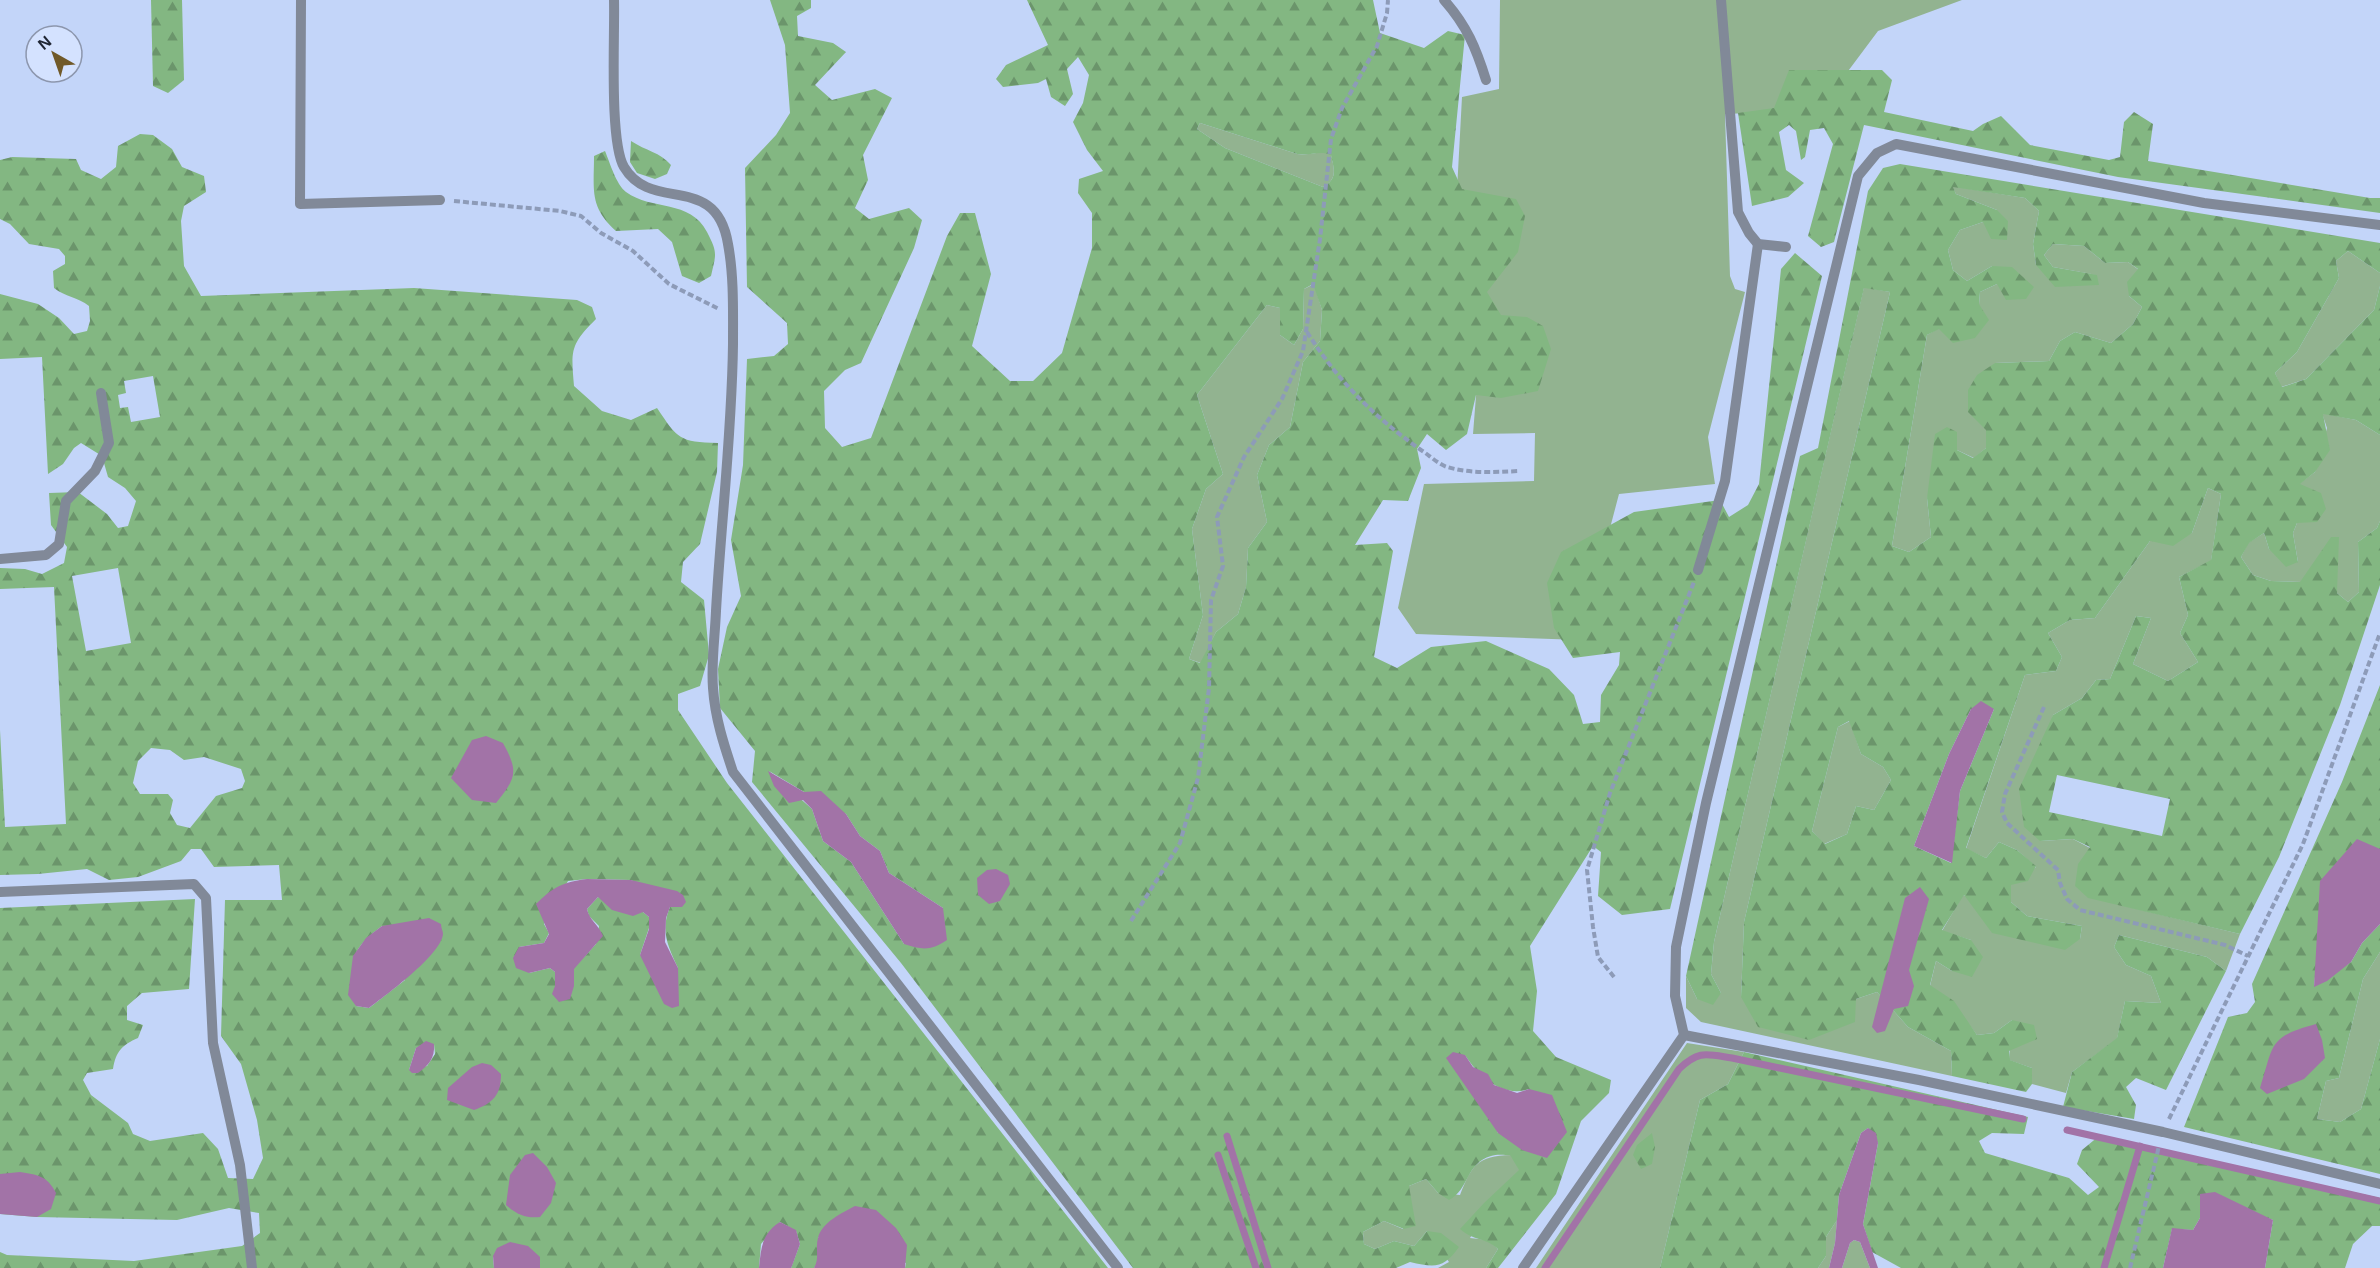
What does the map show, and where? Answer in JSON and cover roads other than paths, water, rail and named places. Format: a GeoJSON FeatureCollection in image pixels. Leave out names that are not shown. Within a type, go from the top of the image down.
{"type":"FeatureCollection","features":[{"type":"Feature","properties":{"kind":"lane"},"geometry":{"type":"LineString","coordinates":[[301,0],[300,204],[440,200]]}},
{"type":"Feature","properties":{"kind":"lane"},"geometry":{"type":"LineString","coordinates":[[614,0],[616,141],[624,166],[635,180],[656,190],[692,198],[710,205],[722,219],[728,245],[733,317],[733,405],[720,544],[712,688],[719,728],[733,772],[1118,1268]]}},
{"type":"Feature","properties":{"kind":"lane"},"geometry":{"type":"LineString","coordinates":[[1444,0],[1458,16],[1474,42],[1486,80]]}},
{"type":"Feature","properties":{"kind":"lane"},"geometry":{"type":"LineString","coordinates":[[1721,0],[1738,212],[1749,233],[1758,244],[1786,247]]}},
{"type":"Feature","properties":{"kind":"lane"},"geometry":{"type":"LineString","coordinates":[[1523,1268],[1684,1035],[1675,996],[1676,947],[1706,802],[1858,176],[1877,153],[1896,144],[2204,203],[2380,225]]}},
{"type":"Feature","properties":{"kind":"lane"},"geometry":{"type":"LineString","coordinates":[[1698,570],[1725,481],[1758,244]]}},
{"type":"Feature","properties":{"kind":"lane"},"geometry":{"type":"LineString","coordinates":[[0,559],[46,555],[59,544],[66,501],[95,471],[109,443],[101,393]]}},
{"type":"Feature","properties":{"kind":"lane"},"geometry":{"type":"LineString","coordinates":[[0,892],[194,884],[206,898],[213,1042],[240,1165],[252,1268]]}},
{"type":"Feature","properties":{"kind":"lane"},"geometry":{"type":"LineString","coordinates":[[1684,1035],[1919,1080],[2163,1132],[2380,1184]]}},
{"type":"Feature","properties":{"kind":"waterway"},"geometry":{"type":"LineString","coordinates":[[1545,1268],[1679,1069],[1698,1056],[1732,1058],[2023,1119]]}},
{"type":"Feature","properties":{"kind":"waterway"},"geometry":{"type":"LineString","coordinates":[[2067,1130],[2380,1201]]}},
{"type":"Feature","properties":{"kind":"waterway"},"geometry":{"type":"LineString","coordinates":[[1227,1136],[1268,1268]]}},
{"type":"Feature","properties":{"kind":"waterway"},"geometry":{"type":"LineString","coordinates":[[2104,1268],[2140,1146]]}},
{"type":"Feature","properties":{"kind":"waterway"},"geometry":{"type":"LineString","coordinates":[[1218,1155],[1256,1268]]}}]}
